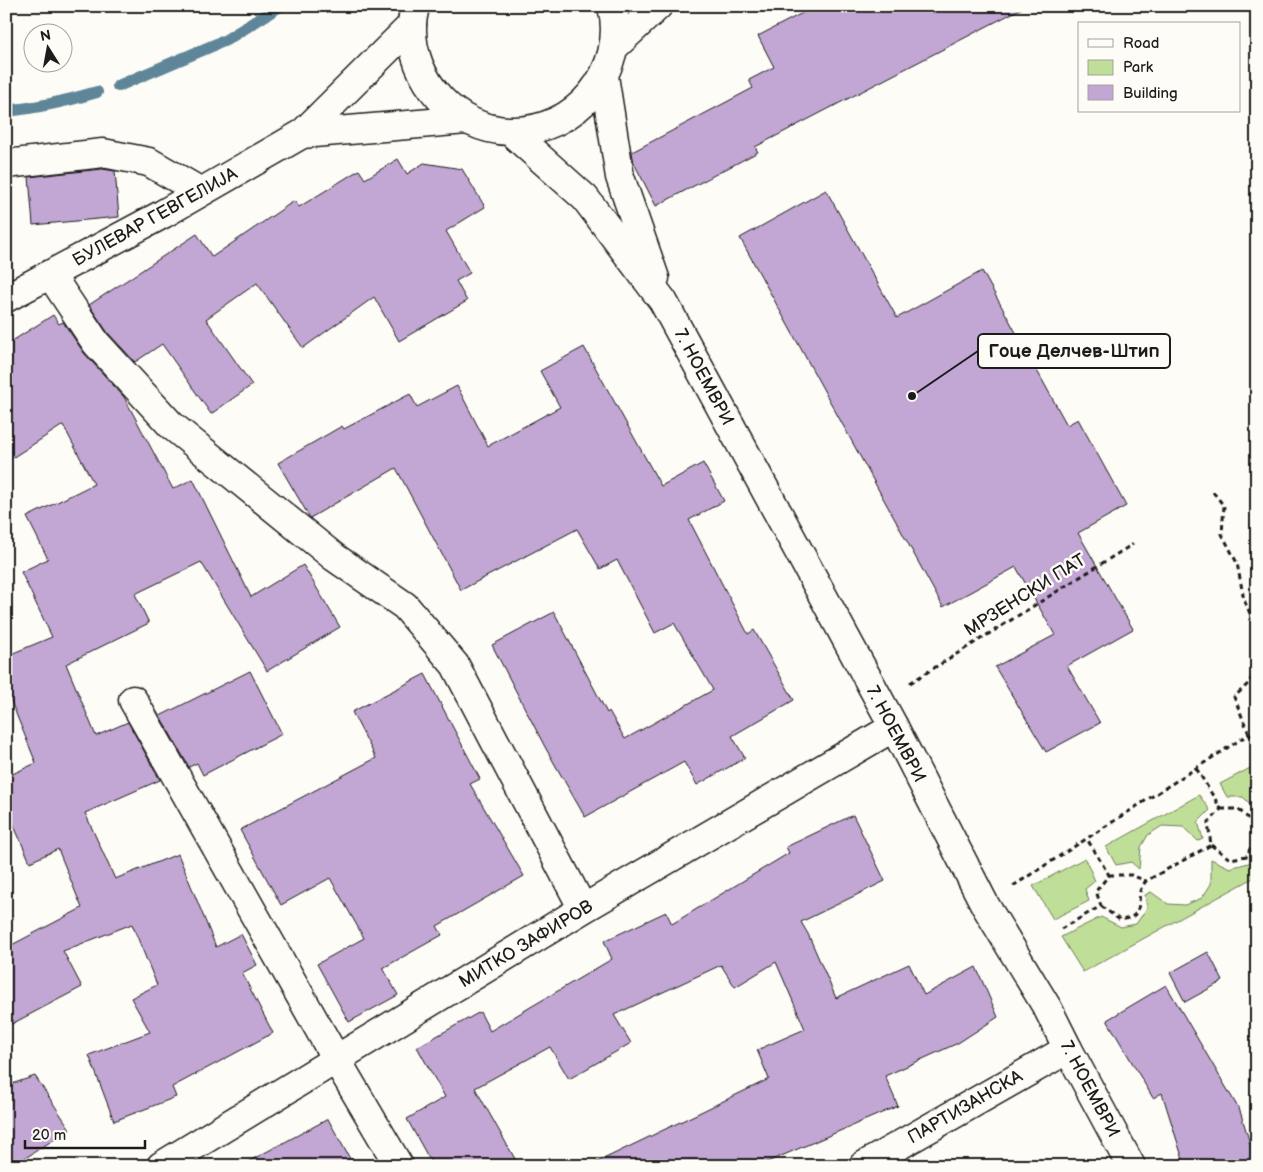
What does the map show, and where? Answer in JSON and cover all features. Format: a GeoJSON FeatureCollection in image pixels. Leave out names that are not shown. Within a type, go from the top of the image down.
{"type":"FeatureCollection","features":[{"type":"Feature","properties":{"kind":"street"},"geometry":{"type":"LineString","coordinates":[[413,16],[414,53],[425,80],[443,102],[466,120],[487,128],[510,132],[538,128],[565,117],[588,99],[604,76],[614,47],[615,19],[612,6]]}},
{"type":"Feature","properties":{"kind":"street"},"geometry":{"type":"LineString","coordinates":[[614,47],[658,6]]}},
{"type":"Feature","properties":{"kind":"street","name":"БУЛЕВАР ГЕВГЕЛИЈА"},"geometry":{"type":"LineString","coordinates":[[6,298],[201,192],[302,134],[413,16]]}},
{"type":"Feature","properties":{"kind":"street","name":"7. НОЕМВРИ"},"geometry":{"type":"LineString","coordinates":[[604,76],[620,177],[663,301]]}},
{"type":"Feature","properties":{"kind":"street","name":"БУЛЕВАР ГЕВГЕЛИЈА"},"geometry":{"type":"LineString","coordinates":[[302,134],[466,120]]}},
{"type":"Feature","properties":{"kind":"street","name":"7. НОЕМВРИ"},"geometry":{"type":"LineString","coordinates":[[510,132],[585,198],[663,301],[894,727],[985,905],[1048,1009],[1130,1166]]}},
{"type":"Feature","properties":{"kind":"street"},"geometry":{"type":"LineString","coordinates":[[6,164],[103,153],[149,162],[201,192]]}},
{"type":"Feature","properties":{"kind":"street"},"geometry":{"type":"LineString","coordinates":[[50,274],[96,343],[172,425],[334,557],[405,606],[455,665],[583,909]]}},
{"type":"Feature","properties":{"kind":"street"},"geometry":{"type":"LineString","coordinates":[[132,700],[336,1059],[400,1166]]}},
{"type":"Feature","properties":{"kind":"street","name":"МИТКО ЗАФИРОВ"},"geometry":{"type":"LineString","coordinates":[[161,1166],[583,909],[894,727]]}},
{"type":"Feature","properties":{"kind":"street","name":"ПАРТИЗАНСКА"},"geometry":{"type":"LineString","coordinates":[[863,1166],[1068,1049]]}},
{"type":"Feature","properties":{"kind":"path"},"geometry":{"type":"LineString","coordinates":[[1213,492],[1224,506],[1222,534],[1237,564],[1244,600],[1257,628]]}},
{"type":"Feature","properties":{"kind":"path","name":"МРЗЕНСКИ ПАТ"},"geometry":{"type":"LineString","coordinates":[[932,670],[1133,544]]}},
{"type":"Feature","properties":{"kind":"path"},"geometry":{"type":"LineString","coordinates":[[1257,667],[1249,683],[1234,696],[1249,734],[1257,745]]}},
{"type":"Feature","properties":{"kind":"path"},"geometry":{"type":"LineString","coordinates":[[985,905],[1249,734]]}},
{"type":"Feature","properties":{"kind":"path"},"geometry":{"type":"LineString","coordinates":[[1196,768],[1221,809]]}},
{"type":"Feature","properties":{"kind":"path"},"geometry":{"type":"LineString","coordinates":[[1257,818],[1248,818],[1238,809],[1221,809],[1208,823],[1212,845],[1230,858],[1248,856],[1257,832]]}},
{"type":"Feature","properties":{"kind":"path"},"geometry":{"type":"LineString","coordinates":[[1086,839],[1109,875]]}},
{"type":"Feature","properties":{"kind":"path"},"geometry":{"type":"LineString","coordinates":[[1146,881],[1130,875],[1109,875],[1096,890],[1101,906],[1120,920],[1128,919],[1138,911],[1140,891],[1146,881],[1212,845]]}},
{"type":"Feature","properties":{"kind":"path"},"geometry":{"type":"LineString","coordinates":[[1062,929],[1101,906]]}},
{"type":"Feature","properties":{"kind":"green space"},"geometry":{"type":"Polygon","coordinates":[[[1256,765],[1257,808],[1255,809],[1243,797],[1227,797],[1220,784],[1256,765]]]}},
{"type":"Feature","properties":{"kind":"green space"},"geometry":{"type":"Polygon","coordinates":[[[1199,795],[1210,810],[1198,822],[1203,839],[1198,841],[1183,827],[1162,826],[1148,835],[1141,847],[1139,869],[1131,862],[1116,865],[1106,847],[1199,795]]]}},
{"type":"Feature","properties":{"kind":"green space"},"geometry":{"type":"Polygon","coordinates":[[[1257,855],[1257,876],[1083,972],[1061,937],[1101,917],[1121,927],[1136,924],[1147,908],[1145,895],[1151,892],[1168,904],[1185,905],[1202,898],[1211,884],[1211,859],[1230,868],[1252,862],[1257,855]]]}},
{"type":"Feature","properties":{"kind":"green space"},"geometry":{"type":"Polygon","coordinates":[[[1085,858],[1095,881],[1085,889],[1089,901],[1053,919],[1033,886],[1085,858]]]}},
{"type":"Feature","properties":{"kind":"building"},"geometry":{"type":"Polygon","coordinates":[[[816,6],[1026,6],[755,147],[758,152],[656,206],[634,163],[632,152],[753,88],[749,80],[774,67],[758,36],[816,6]]]}},
{"type":"Feature","properties":{"kind":"building"},"geometry":{"type":"Polygon","coordinates":[[[398,159],[407,174],[424,163],[462,169],[485,207],[446,231],[470,273],[456,281],[467,301],[399,341],[374,297],[303,348],[257,283],[206,319],[252,385],[211,414],[162,344],[135,362],[108,333],[89,305],[197,234],[212,257],[294,201],[299,207],[359,170],[365,179],[398,159]]]}},
{"type":"Feature","properties":{"kind":"building"},"geometry":{"type":"Polygon","coordinates":[[[102,169],[115,171],[119,217],[33,225],[29,177],[102,169]]]}},
{"type":"Feature","properties":{"kind":"building"},"geometry":{"type":"Polygon","coordinates":[[[826,190],[897,318],[982,271],[1067,425],[1078,419],[1126,506],[1078,533],[1133,629],[1067,666],[1100,723],[1046,752],[995,667],[1055,635],[1016,567],[943,607],[740,238],[826,190]]]}},
{"type":"Feature","properties":{"kind":"building"},"geometry":{"type":"Polygon","coordinates":[[[53,315],[59,324],[63,322],[84,353],[124,397],[173,489],[193,479],[251,597],[303,565],[340,627],[267,671],[201,562],[135,594],[149,623],[66,664],[96,736],[128,722],[160,780],[85,813],[115,879],[178,854],[216,947],[241,934],[257,965],[242,973],[273,1033],[172,1087],[176,1097],[114,1121],[89,1055],[150,1032],[131,998],[157,985],[132,924],[63,951],[82,987],[6,1027],[6,948],[82,908],[58,849],[30,862],[6,808],[6,777],[36,763],[6,689],[6,656],[52,637],[21,572],[48,559],[27,517],[94,484],[63,425],[6,462],[6,345],[53,315]]]}},
{"type":"Feature","properties":{"kind":"building"},"geometry":{"type":"Polygon","coordinates":[[[584,347],[661,486],[703,463],[724,501],[689,520],[748,634],[754,630],[794,700],[732,736],[745,758],[697,785],[684,762],[585,817],[545,747],[492,645],[554,612],[607,713],[609,711],[625,739],[713,690],[674,623],[655,633],[617,560],[600,569],[577,529],[461,590],[396,468],[310,518],[278,463],[342,426],[344,429],[410,394],[417,407],[457,386],[488,446],[560,407],[540,371],[584,347]]]}},
{"type":"Feature","properties":{"kind":"building"},"geometry":{"type":"Polygon","coordinates":[[[250,671],[282,734],[203,775],[197,763],[189,767],[160,716],[250,671]]]}},
{"type":"Feature","properties":{"kind":"building"},"geometry":{"type":"Polygon","coordinates":[[[425,674],[480,779],[470,784],[524,876],[437,926],[442,935],[383,968],[398,995],[349,1022],[317,964],[364,938],[330,878],[281,905],[240,830],[376,758],[352,712],[425,674]]]}},
{"type":"Feature","properties":{"kind":"building"},"geometry":{"type":"Polygon","coordinates":[[[853,815],[885,881],[801,922],[836,998],[909,964],[924,995],[976,967],[998,1017],[958,1043],[885,1076],[898,1106],[758,1166],[589,1166],[769,1079],[757,1050],[805,1029],[776,962],[735,987],[721,965],[614,1015],[631,1043],[569,1079],[550,1047],[475,1088],[519,1166],[433,1166],[407,1119],[445,1097],[417,1047],[480,1012],[490,1031],[612,959],[604,941],[666,912],[672,924],[789,853],[786,847],[853,815]]]}},
{"type":"Feature","properties":{"kind":"building"},"geometry":{"type":"Polygon","coordinates":[[[1208,952],[1223,981],[1185,1002],[1170,973],[1208,952]]]}},
{"type":"Feature","properties":{"kind":"building"},"geometry":{"type":"Polygon","coordinates":[[[1166,985],[1240,1111],[1257,1166],[1185,1166],[1162,1093],[1153,1098],[1107,1020],[1166,985]]]}},
{"type":"Feature","properties":{"kind":"building"},"geometry":{"type":"Polygon","coordinates":[[[35,1076],[70,1129],[13,1166],[6,1166],[6,1086],[35,1076]]]}},
{"type":"Feature","properties":{"kind":"building"},"geometry":{"type":"Polygon","coordinates":[[[328,1119],[354,1166],[240,1166],[328,1119]]]}},
{"type":"Feature","properties":{"kind":"waterway"},"geometry":{"type":"LineString","coordinates":[[118,86],[226,40],[280,6]]}},
{"type":"Feature","properties":{"kind":"waterway"},"geometry":{"type":"LineString","coordinates":[[6,111],[52,104],[97,92]]}},
{"type":"Feature","properties":{"kind":"place","name":"Гоце Делчев-Штип"},"geometry":{"type":"Point","coordinates":[912,396]}}]}
